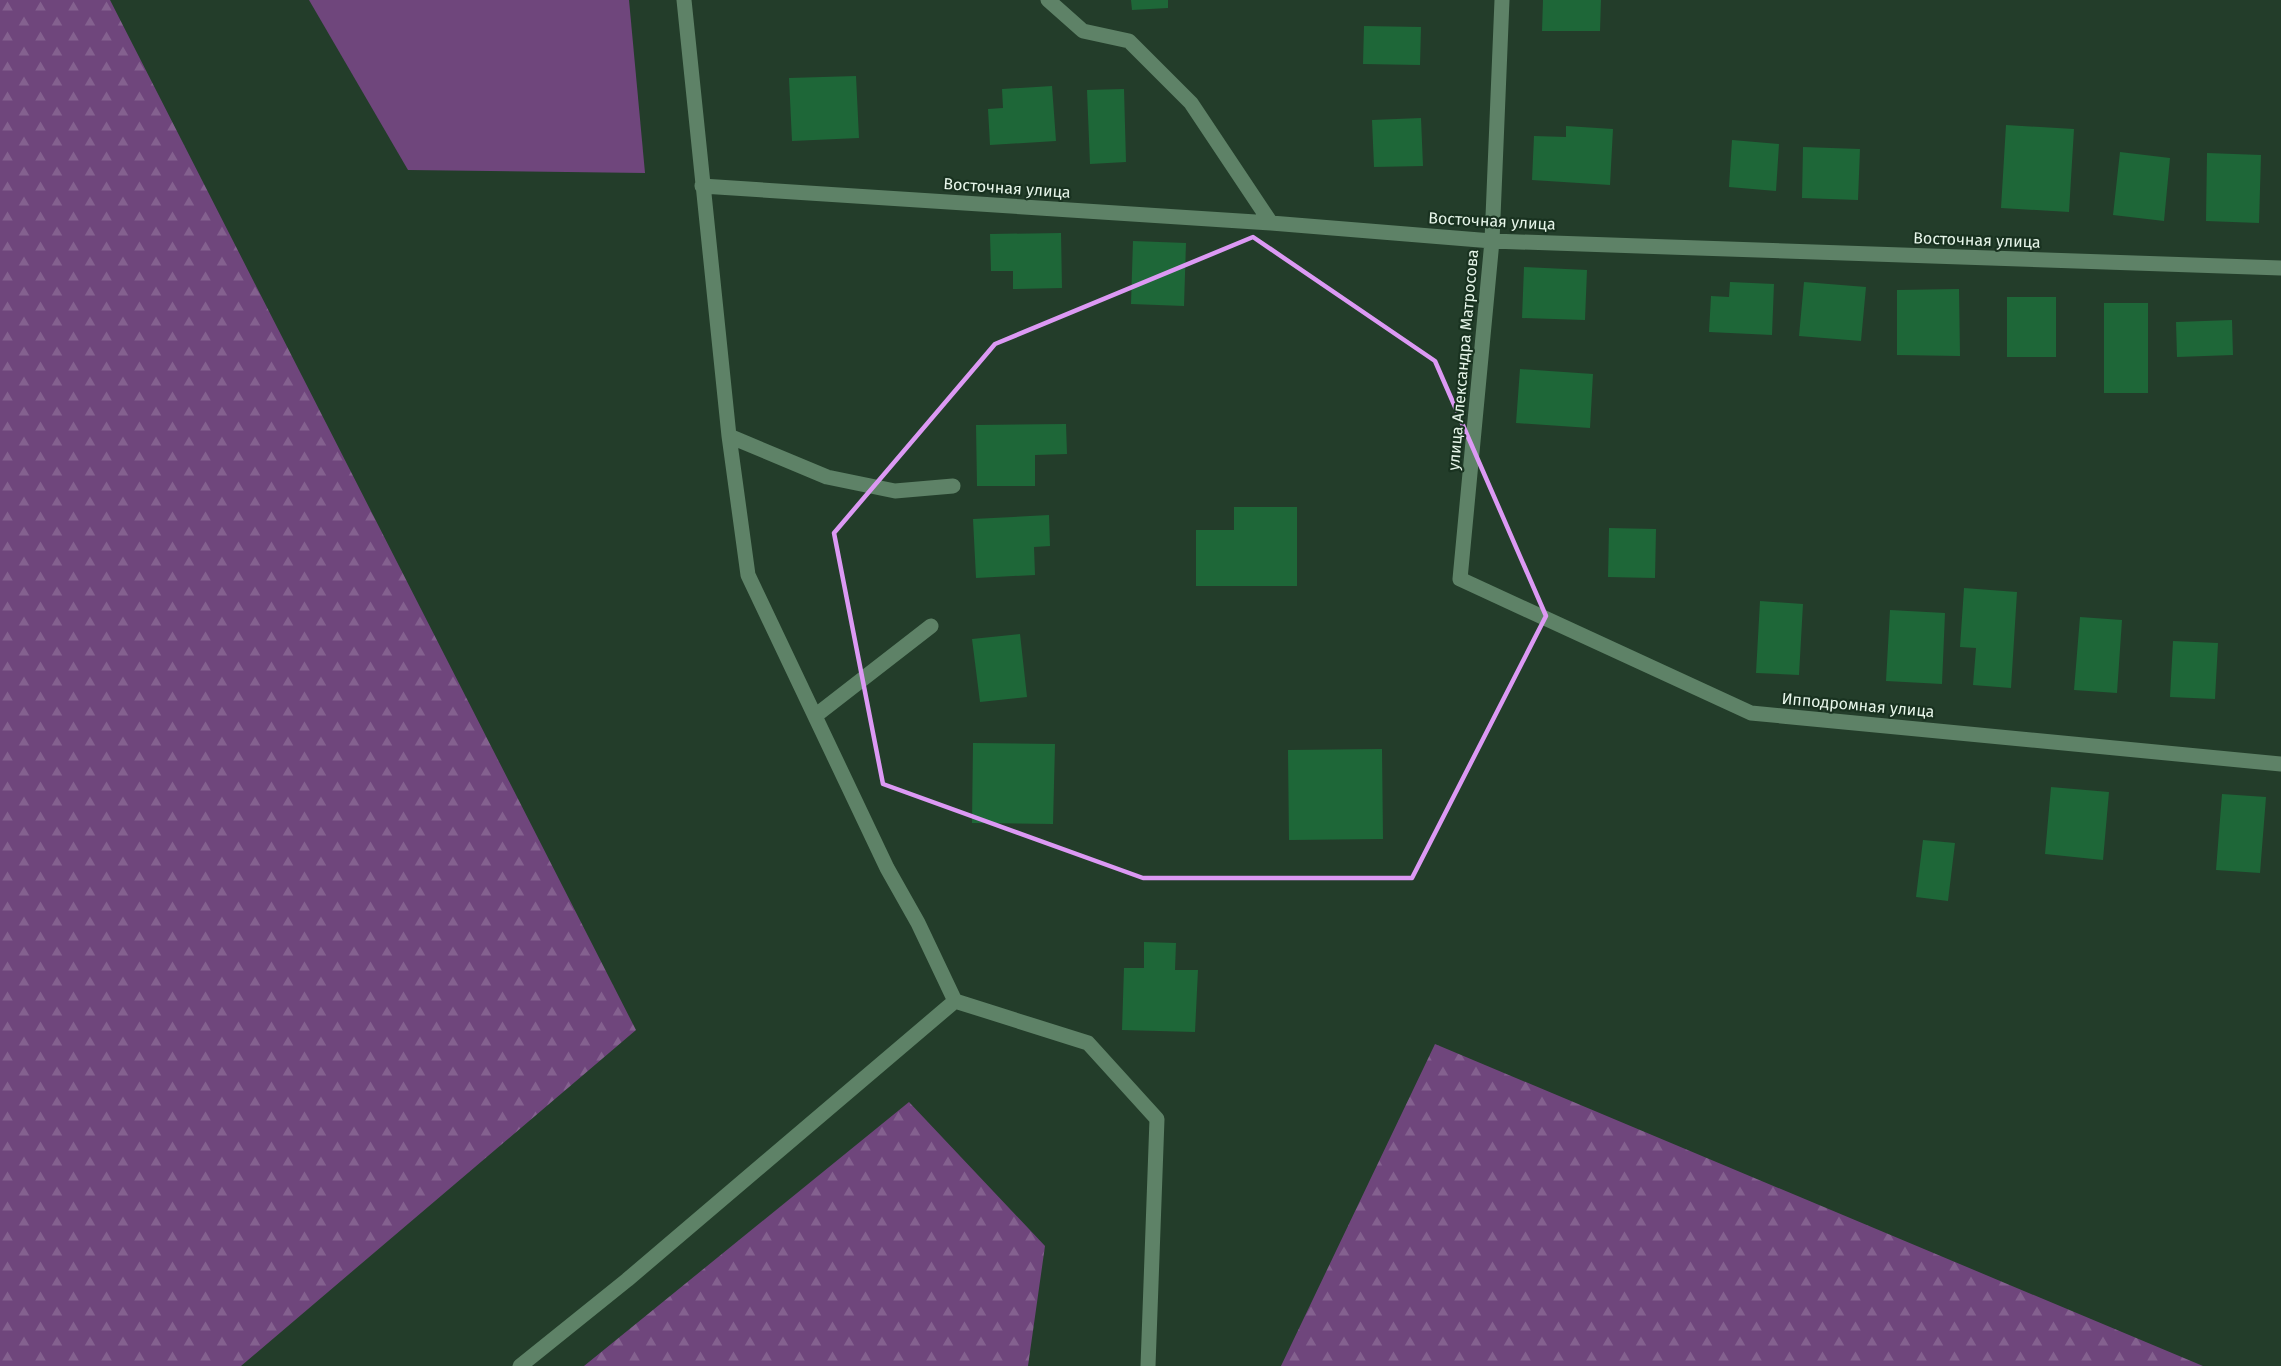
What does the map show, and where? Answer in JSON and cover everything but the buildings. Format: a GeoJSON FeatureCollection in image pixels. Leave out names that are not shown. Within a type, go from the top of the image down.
{"type":"FeatureCollection","features":[{"type":"Feature","properties":{"kind":"street"},"geometry":{"type":"LineString","coordinates":[[684,0],[729,436],[748,575],[887,868],[918,923],[955,1001],[1088,1043],[1157,1119],[1148,1366]]}},
{"type":"Feature","properties":{"kind":"street"},"geometry":{"type":"LineString","coordinates":[[1048,0],[1083,31],[1129,41],[1191,103],[1270,223]]}},
{"type":"Feature","properties":{"kind":"street","name":"улица Александра Матросова"},"geometry":{"type":"LineString","coordinates":[[1461,579],[1492,241],[1502,0]]}},
{"type":"Feature","properties":{"kind":"street","name":"Восточная улица"},"geometry":{"type":"LineString","coordinates":[[702,186],[1270,223],[1492,241],[2281,268]]}},
{"type":"Feature","properties":{"kind":"street"},"geometry":{"type":"LineString","coordinates":[[729,436],[827,477],[895,491],[953,486]]}},
{"type":"Feature","properties":{"kind":"street","name":"Ипподромная улица"},"geometry":{"type":"LineString","coordinates":[[1461,579],[1751,713],[2281,764]]}},
{"type":"Feature","properties":{"kind":"street"},"geometry":{"type":"LineString","coordinates":[[815,716],[931,626]]}},
{"type":"Feature","properties":{"kind":"street"},"geometry":{"type":"LineString","coordinates":[[520,1366],[627,1280],[955,1001]]}},
{"type":"Feature","properties":{"kind":"highlighted area"},"geometry":{"type":"Polygon","coordinates":[[[1253,237],[1435,361],[1546,616],[1412,878],[1143,878],[883,784],[834,533],[995,344],[1253,237]]]}},
{"type":"Feature","properties":{"kind":"green space"},"geometry":{"type":"Polygon","coordinates":[[[0,0],[110,0],[636,1030],[241,1366],[0,1366],[0,0]]]}},
{"type":"Feature","properties":{"kind":"green space"},"geometry":{"type":"Polygon","coordinates":[[[309,0],[629,0],[645,173],[408,170],[309,0]]]}},
{"type":"Feature","properties":{"kind":"green space"},"geometry":{"type":"Polygon","coordinates":[[[1435,1044],[2203,1366],[1281,1366],[1435,1044]]]}},
{"type":"Feature","properties":{"kind":"green space"},"geometry":{"type":"Polygon","coordinates":[[[909,1102],[1045,1246],[1028,1366],[584,1366],[909,1102]]]}}]}
